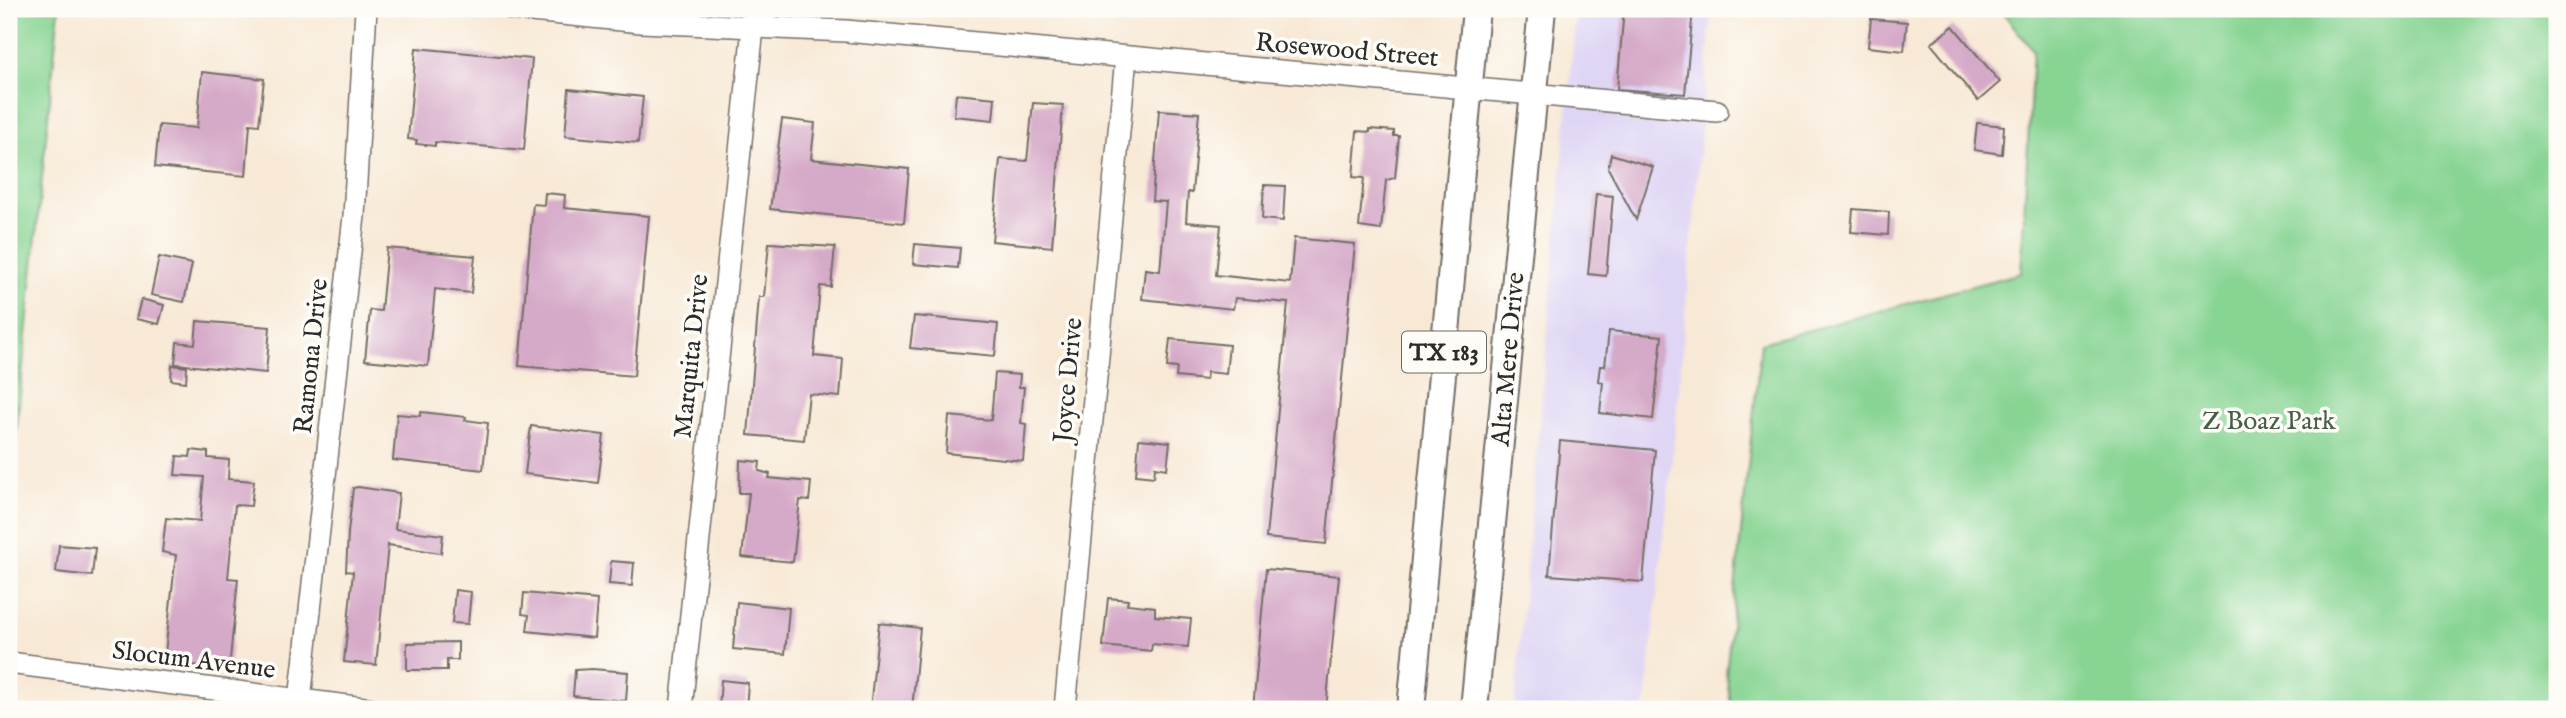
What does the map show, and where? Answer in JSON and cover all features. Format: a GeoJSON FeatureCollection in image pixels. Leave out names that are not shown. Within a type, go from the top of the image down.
{"type":"FeatureCollection","features":[{"type":"Feature","properties":{"kind":"main road","name":"TX 183"},"geometry":{"type":"LineString","coordinates":[[1410,709],[1476,9]]}},
{"type":"Feature","properties":{"kind":"main road","name":"Alta Mere Drive"},"geometry":{"type":"LineString","coordinates":[[1474,709],[1542,9]]}},
{"type":"Feature","properties":{"kind":"street","name":"Ramona Drive"},"geometry":{"type":"LineString","coordinates":[[300,705],[354,216],[366,9]]}},
{"type":"Feature","properties":{"kind":"street","name":"Rosewood Street"},"geometry":{"type":"LineString","coordinates":[[512,9],[641,22],[754,18],[846,31],[1717,111]]}},
{"type":"Feature","properties":{"kind":"street","name":"Marquita Drive"},"geometry":{"type":"LineString","coordinates":[[681,709],[754,18]]}},
{"type":"Feature","properties":{"kind":"street","name":"Joyce Drive"},"geometry":{"type":"LineString","coordinates":[[1065,709],[1126,57]]}},
{"type":"Feature","properties":{"kind":"street","name":"Slocum Avenue"},"geometry":{"type":"LineString","coordinates":[[10,666],[300,705],[372,709]]}},
{"type":"Feature","properties":{"kind":"shaded area"},"geometry":{"type":"Polygon","coordinates":[[[1576,9],[1712,9],[1675,431],[1645,709],[1514,709],[1576,9]]]}},
{"type":"Feature","properties":{"kind":"green space"},"geometry":{"type":"Polygon","coordinates":[[[9,9],[59,9],[9,503],[9,9]]]}},
{"type":"Feature","properties":{"kind":"green space","name":"Z Boaz Park"},"geometry":{"type":"Polygon","coordinates":[[[2000,9],[2557,9],[2557,709],[1732,709],[1726,674],[1761,343],[2021,273],[2033,50],[2000,9]]]}},
{"type":"Feature","properties":{"kind":"building"},"geometry":{"type":"Polygon","coordinates":[[[1624,9],[1693,9],[1685,94],[1617,89],[1624,9]]]}},
{"type":"Feature","properties":{"kind":"building"},"geometry":{"type":"Polygon","coordinates":[[[1871,19],[1907,22],[1904,51],[1868,47],[1871,19]]]}},
{"type":"Feature","properties":{"kind":"building"},"geometry":{"type":"Polygon","coordinates":[[[1953,26],[2000,82],[1978,101],[1931,44],[1953,26]]]}},
{"type":"Feature","properties":{"kind":"building"},"geometry":{"type":"Polygon","coordinates":[[[416,48],[532,59],[524,150],[435,142],[435,146],[416,144],[417,140],[408,139],[416,48]]]}},
{"type":"Feature","properties":{"kind":"building"},"geometry":{"type":"Polygon","coordinates":[[[202,72],[264,79],[259,125],[250,124],[246,176],[155,167],[159,125],[197,128],[202,72]]]}},
{"type":"Feature","properties":{"kind":"building"},"geometry":{"type":"Polygon","coordinates":[[[569,89],[643,97],[638,143],[565,136],[569,89]]]}},
{"type":"Feature","properties":{"kind":"building"},"geometry":{"type":"Polygon","coordinates":[[[956,94],[995,98],[993,120],[954,116],[956,94]]]}},
{"type":"Feature","properties":{"kind":"building"},"geometry":{"type":"Polygon","coordinates":[[[1033,103],[1063,105],[1052,247],[992,241],[1000,159],[1027,161],[1033,103]]]}},
{"type":"Feature","properties":{"kind":"building"},"geometry":{"type":"Polygon","coordinates":[[[1159,110],[1199,113],[1192,193],[1188,192],[1186,222],[1221,225],[1216,275],[1290,283],[1294,238],[1355,244],[1326,544],[1266,538],[1288,303],[1235,298],[1233,309],[1142,299],[1145,269],[1160,271],[1166,202],[1152,201],[1159,110]]]}},
{"type":"Feature","properties":{"kind":"building"},"geometry":{"type":"Polygon","coordinates":[[[782,119],[815,123],[811,159],[909,169],[904,223],[770,209],[782,119]]]}},
{"type":"Feature","properties":{"kind":"building"},"geometry":{"type":"Polygon","coordinates":[[[1977,123],[2004,126],[2002,154],[1974,150],[1977,123]]]}},
{"type":"Feature","properties":{"kind":"building"},"geometry":{"type":"Polygon","coordinates":[[[1370,129],[1394,131],[1394,136],[1399,136],[1395,178],[1386,180],[1381,230],[1359,227],[1364,178],[1353,177],[1357,131],[1370,132],[1370,129]]]}},
{"type":"Feature","properties":{"kind":"building"},"geometry":{"type":"Polygon","coordinates":[[[1611,154],[1653,167],[1636,220],[1608,168],[1611,154]]]}},
{"type":"Feature","properties":{"kind":"building"},"geometry":{"type":"Polygon","coordinates":[[[1264,185],[1285,186],[1283,221],[1262,219],[1264,185]]]}},
{"type":"Feature","properties":{"kind":"building"},"geometry":{"type":"Polygon","coordinates":[[[545,193],[565,195],[564,208],[649,216],[634,376],[519,366],[533,204],[544,205],[545,193]]]}},
{"type":"Feature","properties":{"kind":"building"},"geometry":{"type":"Polygon","coordinates":[[[1596,194],[1613,196],[1606,276],[1588,274],[1596,194]]]}},
{"type":"Feature","properties":{"kind":"building"},"geometry":{"type":"Polygon","coordinates":[[[1853,209],[1889,212],[1888,235],[1851,232],[1853,209]]]}},
{"type":"Feature","properties":{"kind":"building"},"geometry":{"type":"Polygon","coordinates":[[[769,243],[835,247],[831,287],[820,286],[814,356],[843,359],[840,397],[809,394],[804,440],[748,435],[759,297],[764,297],[769,243]]]}},
{"type":"Feature","properties":{"kind":"building"},"geometry":{"type":"Polygon","coordinates":[[[915,244],[960,248],[958,268],[913,264],[915,244]]]}},
{"type":"Feature","properties":{"kind":"building"},"geometry":{"type":"Polygon","coordinates":[[[387,248],[475,256],[471,293],[435,289],[428,366],[365,360],[370,310],[381,311],[387,248]]]}},
{"type":"Feature","properties":{"kind":"building"},"geometry":{"type":"Polygon","coordinates":[[[159,257],[192,264],[184,302],[151,295],[159,257]]]}},
{"type":"Feature","properties":{"kind":"building"},"geometry":{"type":"Polygon","coordinates":[[[141,299],[164,305],[159,324],[136,319],[141,299]]]}},
{"type":"Feature","properties":{"kind":"building"},"geometry":{"type":"Polygon","coordinates":[[[914,316],[998,324],[995,356],[910,348],[914,316]]]}},
{"type":"Feature","properties":{"kind":"building"},"geometry":{"type":"Polygon","coordinates":[[[197,321],[270,327],[266,373],[175,364],[177,342],[195,344],[197,321]]]}},
{"type":"Feature","properties":{"kind":"building"},"geometry":{"type":"Polygon","coordinates":[[[1609,331],[1662,336],[1653,419],[1600,413],[1603,382],[1598,381],[1600,366],[1605,366],[1609,331]]]}},
{"type":"Feature","properties":{"kind":"building"},"geometry":{"type":"Polygon","coordinates":[[[1170,339],[1229,345],[1226,374],[1207,372],[1206,380],[1176,377],[1177,368],[1167,367],[1170,339]]]}},
{"type":"Feature","properties":{"kind":"building"},"geometry":{"type":"Polygon","coordinates":[[[172,365],[187,367],[186,382],[171,380],[172,365]]]}},
{"type":"Feature","properties":{"kind":"building"},"geometry":{"type":"Polygon","coordinates":[[[995,373],[1020,375],[1019,387],[1024,387],[1021,423],[1026,424],[1023,461],[946,453],[949,416],[991,420],[995,373]]]}},
{"type":"Feature","properties":{"kind":"building"},"geometry":{"type":"Polygon","coordinates":[[[421,412],[466,417],[465,420],[488,423],[483,470],[393,460],[397,414],[420,416],[421,412]]]}},
{"type":"Feature","properties":{"kind":"building"},"geometry":{"type":"Polygon","coordinates":[[[531,426],[604,435],[598,483],[525,474],[531,426]]]}},
{"type":"Feature","properties":{"kind":"building"},"geometry":{"type":"Polygon","coordinates":[[[1139,439],[1170,442],[1167,469],[1155,467],[1154,477],[1136,475],[1139,439]]]}},
{"type":"Feature","properties":{"kind":"building"},"geometry":{"type":"Polygon","coordinates":[[[1560,441],[1655,450],[1643,582],[1549,575],[1560,441]]]}},
{"type":"Feature","properties":{"kind":"building"},"geometry":{"type":"Polygon","coordinates":[[[191,450],[208,452],[208,458],[229,460],[228,479],[254,481],[251,506],[235,505],[228,578],[238,579],[229,669],[164,662],[176,555],[162,552],[166,518],[200,521],[204,477],[175,475],[177,456],[190,457],[191,450]]]}},
{"type":"Feature","properties":{"kind":"building"},"geometry":{"type":"Polygon","coordinates":[[[740,460],[760,462],[759,471],[770,474],[769,478],[811,482],[809,501],[800,500],[793,562],[742,557],[749,493],[739,493],[740,460]]]}},
{"type":"Feature","properties":{"kind":"building"},"geometry":{"type":"Polygon","coordinates":[[[353,488],[399,493],[395,529],[443,535],[441,553],[388,545],[376,665],[344,662],[353,572],[346,571],[348,533],[353,488]]]}},
{"type":"Feature","properties":{"kind":"building"},"geometry":{"type":"Polygon","coordinates":[[[59,545],[95,548],[92,576],[56,572],[59,545]]]}},
{"type":"Feature","properties":{"kind":"building"},"geometry":{"type":"Polygon","coordinates":[[[611,561],[634,563],[632,586],[609,584],[611,561]]]}},
{"type":"Feature","properties":{"kind":"building"},"geometry":{"type":"Polygon","coordinates":[[[1266,569],[1339,576],[1326,709],[1253,709],[1266,569]]]}},
{"type":"Feature","properties":{"kind":"building"},"geometry":{"type":"Polygon","coordinates":[[[455,590],[471,592],[468,624],[452,623],[455,590]]]}},
{"type":"Feature","properties":{"kind":"building"},"geometry":{"type":"Polygon","coordinates":[[[524,593],[597,600],[594,638],[527,631],[529,615],[522,614],[524,593]]]}},
{"type":"Feature","properties":{"kind":"building"},"geometry":{"type":"Polygon","coordinates":[[[1108,598],[1128,600],[1127,604],[1155,607],[1155,616],[1191,619],[1188,647],[1152,644],[1151,651],[1103,646],[1108,598]]]}},
{"type":"Feature","properties":{"kind":"building"},"geometry":{"type":"Polygon","coordinates":[[[737,602],[789,608],[785,654],[733,649],[737,602]]]}},
{"type":"Feature","properties":{"kind":"building"},"geometry":{"type":"Polygon","coordinates":[[[879,623],[920,628],[912,709],[870,709],[879,623]]]}},
{"type":"Feature","properties":{"kind":"building"},"geometry":{"type":"Polygon","coordinates":[[[458,642],[458,660],[447,660],[447,670],[407,670],[407,643],[458,642]]]}},
{"type":"Feature","properties":{"kind":"building"},"geometry":{"type":"Polygon","coordinates":[[[575,670],[628,672],[626,701],[573,696],[575,670]]]}},
{"type":"Feature","properties":{"kind":"building"},"geometry":{"type":"Polygon","coordinates":[[[721,680],[748,683],[746,709],[719,709],[721,680]]]}}]}
